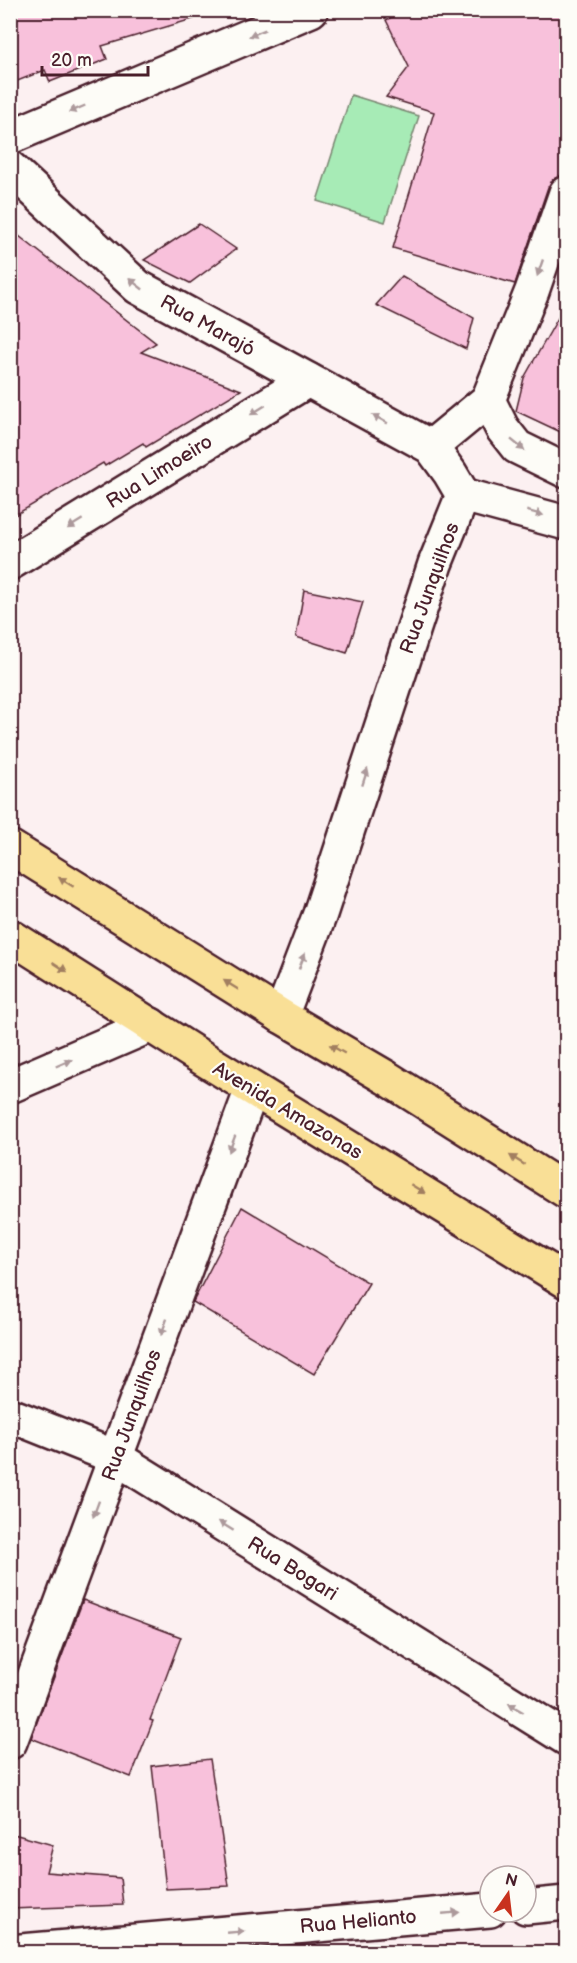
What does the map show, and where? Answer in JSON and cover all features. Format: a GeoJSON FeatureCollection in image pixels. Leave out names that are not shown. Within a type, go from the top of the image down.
{"type":"FeatureCollection","features":[{"type":"Feature","properties":{"kind":"main road"},"geometry":{"type":"LineString","coordinates":[[10,847],[567,1191]]}},
{"type":"Feature","properties":{"kind":"main road","name":"Avenida Amazonas"},"geometry":{"type":"LineString","coordinates":[[10,936],[252,1089],[567,1281]]}},
{"type":"Feature","properties":{"kind":"street"},"geometry":{"type":"LineString","coordinates":[[10,137],[311,10]]}},
{"type":"Feature","properties":{"kind":"street","name":"Rua Marajó"},"geometry":{"type":"LineString","coordinates":[[10,168],[138,287],[431,447]]}},
{"type":"Feature","properties":{"kind":"street"},"geometry":{"type":"LineString","coordinates":[[567,193],[532,291],[488,400],[431,447],[463,495],[567,522]]}},
{"type":"Feature","properties":{"kind":"street","name":"Rua Limoeiro"},"geometry":{"type":"LineString","coordinates":[[10,563],[308,380]]}},
{"type":"Feature","properties":{"kind":"street"},"geometry":{"type":"LineString","coordinates":[[488,400],[501,428],[517,447],[567,471]]}},
{"type":"Feature","properties":{"kind":"street","name":"Rua Junquilhos"},"geometry":{"type":"LineString","coordinates":[[281,1016],[320,914],[435,564],[463,495]]}},
{"type":"Feature","properties":{"kind":"street"},"geometry":{"type":"LineString","coordinates":[[10,1086],[151,1025]]}},
{"type":"Feature","properties":{"kind":"street","name":"Rua Junquilhos"},"geometry":{"type":"LineString","coordinates":[[10,1742],[252,1089]]}},
{"type":"Feature","properties":{"kind":"street","name":"Rua Bogari"},"geometry":{"type":"LineString","coordinates":[[10,1415],[115,1457],[567,1738]]}},
{"type":"Feature","properties":{"kind":"street"},"geometry":{"type":"LineString","coordinates":[[538,1906],[567,1903]]}},
{"type":"Feature","properties":{"kind":"street","name":"Rua Helianto"},"geometry":{"type":"LineString","coordinates":[[10,1952],[478,1911]]}},
{"type":"Feature","properties":{"kind":"green space"},"geometry":{"type":"Polygon","coordinates":[[[351,95],[419,116],[385,222],[317,201],[351,95]]]}},
{"type":"Feature","properties":{"kind":"building"},"geometry":{"type":"Polygon","coordinates":[[[10,10],[195,10],[196,18],[102,46],[107,59],[50,82],[45,70],[10,84],[10,10]]]}},
{"type":"Feature","properties":{"kind":"building"},"geometry":{"type":"Polygon","coordinates":[[[405,10],[567,10],[567,159],[562,175],[553,179],[548,187],[515,284],[393,248],[434,112],[386,97],[409,67],[386,20],[405,10]]]}},
{"type":"Feature","properties":{"kind":"building"},"geometry":{"type":"Polygon","coordinates":[[[199,224],[236,249],[190,283],[144,260],[199,224]]]}},
{"type":"Feature","properties":{"kind":"building"},"geometry":{"type":"Polygon","coordinates":[[[10,229],[156,343],[141,352],[241,390],[146,447],[143,443],[105,466],[103,463],[10,518],[10,229]]]}},
{"type":"Feature","properties":{"kind":"building"},"geometry":{"type":"Polygon","coordinates":[[[402,276],[474,318],[466,349],[376,305],[402,276]]]}},
{"type":"Feature","properties":{"kind":"building"},"geometry":{"type":"Polygon","coordinates":[[[567,302],[567,435],[516,411],[524,378],[567,302]]]}},
{"type":"Feature","properties":{"kind":"building"},"geometry":{"type":"Polygon","coordinates":[[[304,590],[363,602],[347,653],[296,637],[304,590]]]}},
{"type":"Feature","properties":{"kind":"building"},"geometry":{"type":"Polygon","coordinates":[[[242,1207],[369,1283],[314,1374],[193,1302],[242,1207]]]}},
{"type":"Feature","properties":{"kind":"building"},"geometry":{"type":"Polygon","coordinates":[[[83,1600],[181,1637],[150,1720],[153,1721],[131,1777],[31,1738],[83,1600]]]}},
{"type":"Feature","properties":{"kind":"building"},"geometry":{"type":"Polygon","coordinates":[[[210,1759],[229,1886],[166,1889],[152,1766],[210,1759]]]}},
{"type":"Feature","properties":{"kind":"building"},"geometry":{"type":"Polygon","coordinates":[[[10,1833],[53,1845],[46,1872],[120,1878],[123,1905],[10,1909],[10,1833]]]}}]}
